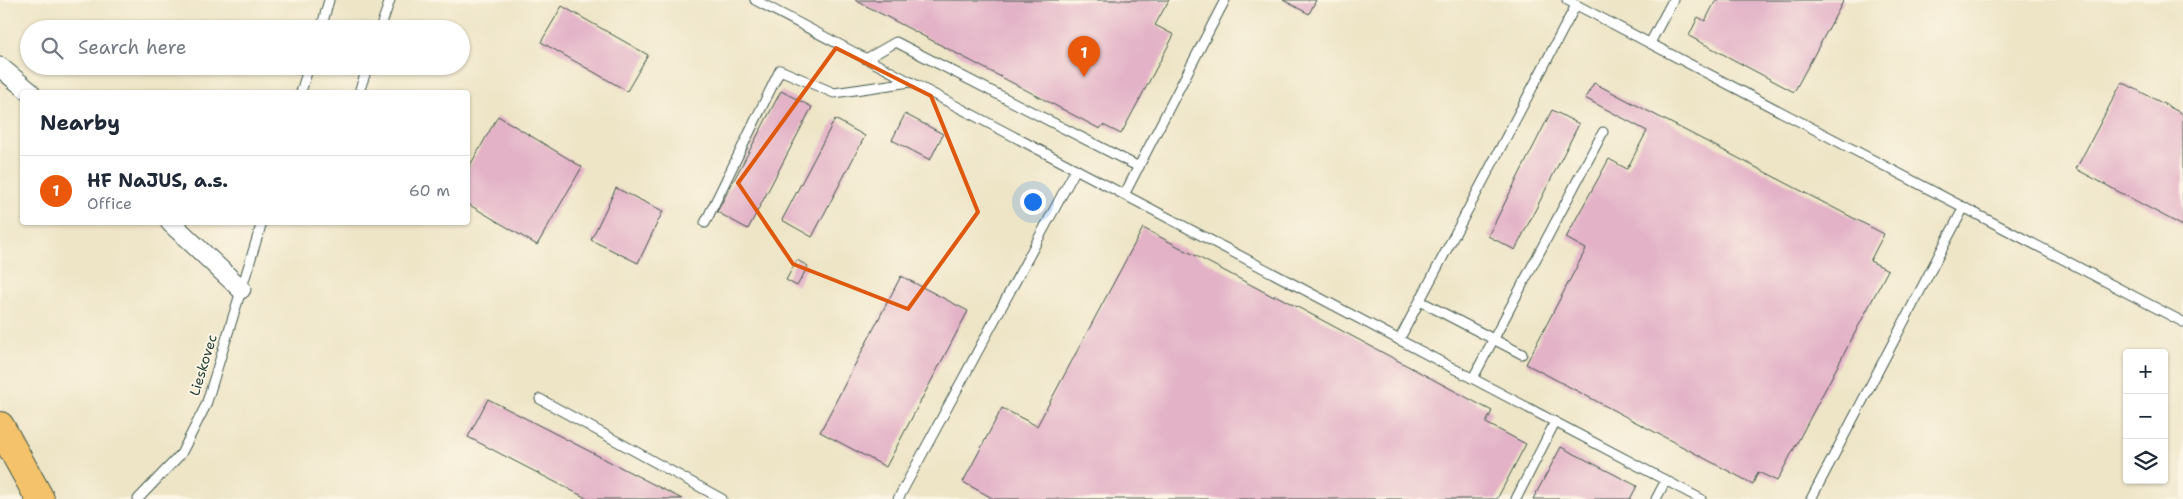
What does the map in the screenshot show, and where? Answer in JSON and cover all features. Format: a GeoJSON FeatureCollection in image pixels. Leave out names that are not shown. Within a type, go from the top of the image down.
{"type":"FeatureCollection","features":[{"type":"Feature","properties":{"kind":"main road"},"geometry":{"type":"LineString","coordinates":[[0,426],[40,499]]}},
{"type":"Feature","properties":{"kind":"street"},"geometry":{"type":"LineString","coordinates":[[0,67],[28,90]]}},
{"type":"Feature","properties":{"kind":"street"},"geometry":{"type":"LineString","coordinates":[[173,225],[241,289]]}},
{"type":"Feature","properties":{"kind":"lane"},"geometry":{"type":"LineString","coordinates":[[323,20],[329,0]]}},
{"type":"Feature","properties":{"kind":"lane"},"geometry":{"type":"LineString","coordinates":[[383,20],[390,0]]}},
{"type":"Feature","properties":{"kind":"lane"},"geometry":{"type":"LineString","coordinates":[[755,0],[1702,499]]}},
{"type":"Feature","properties":{"kind":"lane"},"geometry":{"type":"LineString","coordinates":[[1124,195],[1225,0]]}},
{"type":"Feature","properties":{"kind":"lane"},"geometry":{"type":"LineString","coordinates":[[1567,0],[2183,322]]}},
{"type":"Feature","properties":{"kind":"lane"},"geometry":{"type":"LineString","coordinates":[[1650,44],[1673,0]]}},
{"type":"Feature","properties":{"kind":"lane"},"geometry":{"type":"LineString","coordinates":[[1399,340],[1576,5]]}},
{"type":"Feature","properties":{"kind":"lane"},"geometry":{"type":"LineString","coordinates":[[866,59],[896,42],[1139,167]]}},
{"type":"Feature","properties":{"kind":"lane"},"geometry":{"type":"LineString","coordinates":[[704,223],[780,70],[834,94],[910,82]]}},
{"type":"Feature","properties":{"kind":"lane"},"geometry":{"type":"LineString","coordinates":[[302,90],[306,75]]}},
{"type":"Feature","properties":{"kind":"lane"},"geometry":{"type":"LineString","coordinates":[[360,89],[365,75]]}},
{"type":"Feature","properties":{"kind":"lane"},"geometry":{"type":"LineString","coordinates":[[1473,378],[1603,132]]}},
{"type":"Feature","properties":{"kind":"lane"},"geometry":{"type":"LineString","coordinates":[[898,499],[1076,169]]}},
{"type":"Feature","properties":{"kind":"lane"},"geometry":{"type":"LineString","coordinates":[[1812,499],[1964,207]]}},
{"type":"Feature","properties":{"kind":"lane","name":"Lieskovec"},"geometry":{"type":"LineString","coordinates":[[138,499],[181,454],[206,405],[261,225]]}},
{"type":"Feature","properties":{"kind":"lane"},"geometry":{"type":"LineString","coordinates":[[1420,301],[1522,354]]}},
{"type":"Feature","properties":{"kind":"lane"},"geometry":{"type":"LineString","coordinates":[[540,399],[722,499]]}},
{"type":"Feature","properties":{"kind":"lane"},"geometry":{"type":"LineString","coordinates":[[1516,499],[1555,422]]}},
{"type":"Feature","properties":{"kind":"lane"},"geometry":{"type":"LineString","coordinates":[[1656,499],[1666,480]]}},
{"type":"Feature","properties":{"kind":"highlighted area"},"geometry":{"type":"Polygon","coordinates":[[[836,48],[931,96],[978,212],[908,309],[793,264],[738,183],[836,48]]]}},
{"type":"Feature","properties":{"kind":"building"},"geometry":{"type":"Polygon","coordinates":[[[855,0],[1169,0],[1155,25],[1174,35],[1121,134],[1103,125],[1100,129],[855,0]]]}},
{"type":"Feature","properties":{"kind":"building"},"geometry":{"type":"Polygon","coordinates":[[[1283,0],[1316,0],[1309,14],[1283,0]]]}},
{"type":"Feature","properties":{"kind":"building"},"geometry":{"type":"Polygon","coordinates":[[[1716,0],[1844,0],[1794,92],[1689,36],[1698,17],[1705,21],[1716,0]]]}},
{"type":"Feature","properties":{"kind":"building"},"geometry":{"type":"Polygon","coordinates":[[[562,6],[648,55],[627,91],[541,42],[562,6]]]}},
{"type":"Feature","properties":{"kind":"building"},"geometry":{"type":"Polygon","coordinates":[[[2122,82],[2183,114],[2183,226],[2076,169],[2122,82]]]}},
{"type":"Feature","properties":{"kind":"building"},"geometry":{"type":"Polygon","coordinates":[[[1594,83],[1884,234],[1870,261],[1888,270],[1777,481],[1758,472],[1753,484],[1526,364],[1586,249],[1566,238],[1609,159],[1627,169],[1647,131],[1585,98],[1594,83]]]}},
{"type":"Feature","properties":{"kind":"building"},"geometry":{"type":"Polygon","coordinates":[[[781,91],[812,107],[748,229],[717,212],[781,91]]]}},
{"type":"Feature","properties":{"kind":"building"},"geometry":{"type":"Polygon","coordinates":[[[1552,110],[1579,124],[1515,250],[1488,236],[1552,110]]]}},
{"type":"Feature","properties":{"kind":"building"},"geometry":{"type":"Polygon","coordinates":[[[905,114],[943,134],[930,160],[892,140],[905,114]]]}},
{"type":"Feature","properties":{"kind":"building"},"geometry":{"type":"Polygon","coordinates":[[[498,116],[582,167],[537,245],[470,205],[470,165],[498,116]]]}},
{"type":"Feature","properties":{"kind":"building"},"geometry":{"type":"Polygon","coordinates":[[[835,119],[865,136],[812,237],[782,220],[835,119]]]}},
{"type":"Feature","properties":{"kind":"building"},"geometry":{"type":"Polygon","coordinates":[[[616,188],[663,211],[638,263],[591,240],[616,188]]]}},
{"type":"Feature","properties":{"kind":"building"},"geometry":{"type":"Polygon","coordinates":[[[1143,228],[1274,297],[1275,295],[1492,411],[1486,423],[1526,444],[1497,499],[994,499],[963,482],[1002,408],[1037,426],[1143,228]]]}},
{"type":"Feature","properties":{"kind":"building"},"geometry":{"type":"Polygon","coordinates":[[[797,260],[808,266],[797,286],[786,280],[797,260]]]}},
{"type":"Feature","properties":{"kind":"building"},"geometry":{"type":"Polygon","coordinates":[[[901,276],[968,311],[886,467],[820,432],[901,276]]]}},
{"type":"Feature","properties":{"kind":"building"},"geometry":{"type":"Polygon","coordinates":[[[488,399],[682,499],[588,499],[468,437],[488,399]]]}},
{"type":"Feature","properties":{"kind":"building"},"geometry":{"type":"Polygon","coordinates":[[[1561,447],[1637,486],[1630,499],[1533,499],[1561,447]]]}},
{"type":"Feature","properties":{"kind":"place","name":"HF NaJUS, a.s."},"geometry":{"type":"Point","coordinates":[1084,77]}}]}
